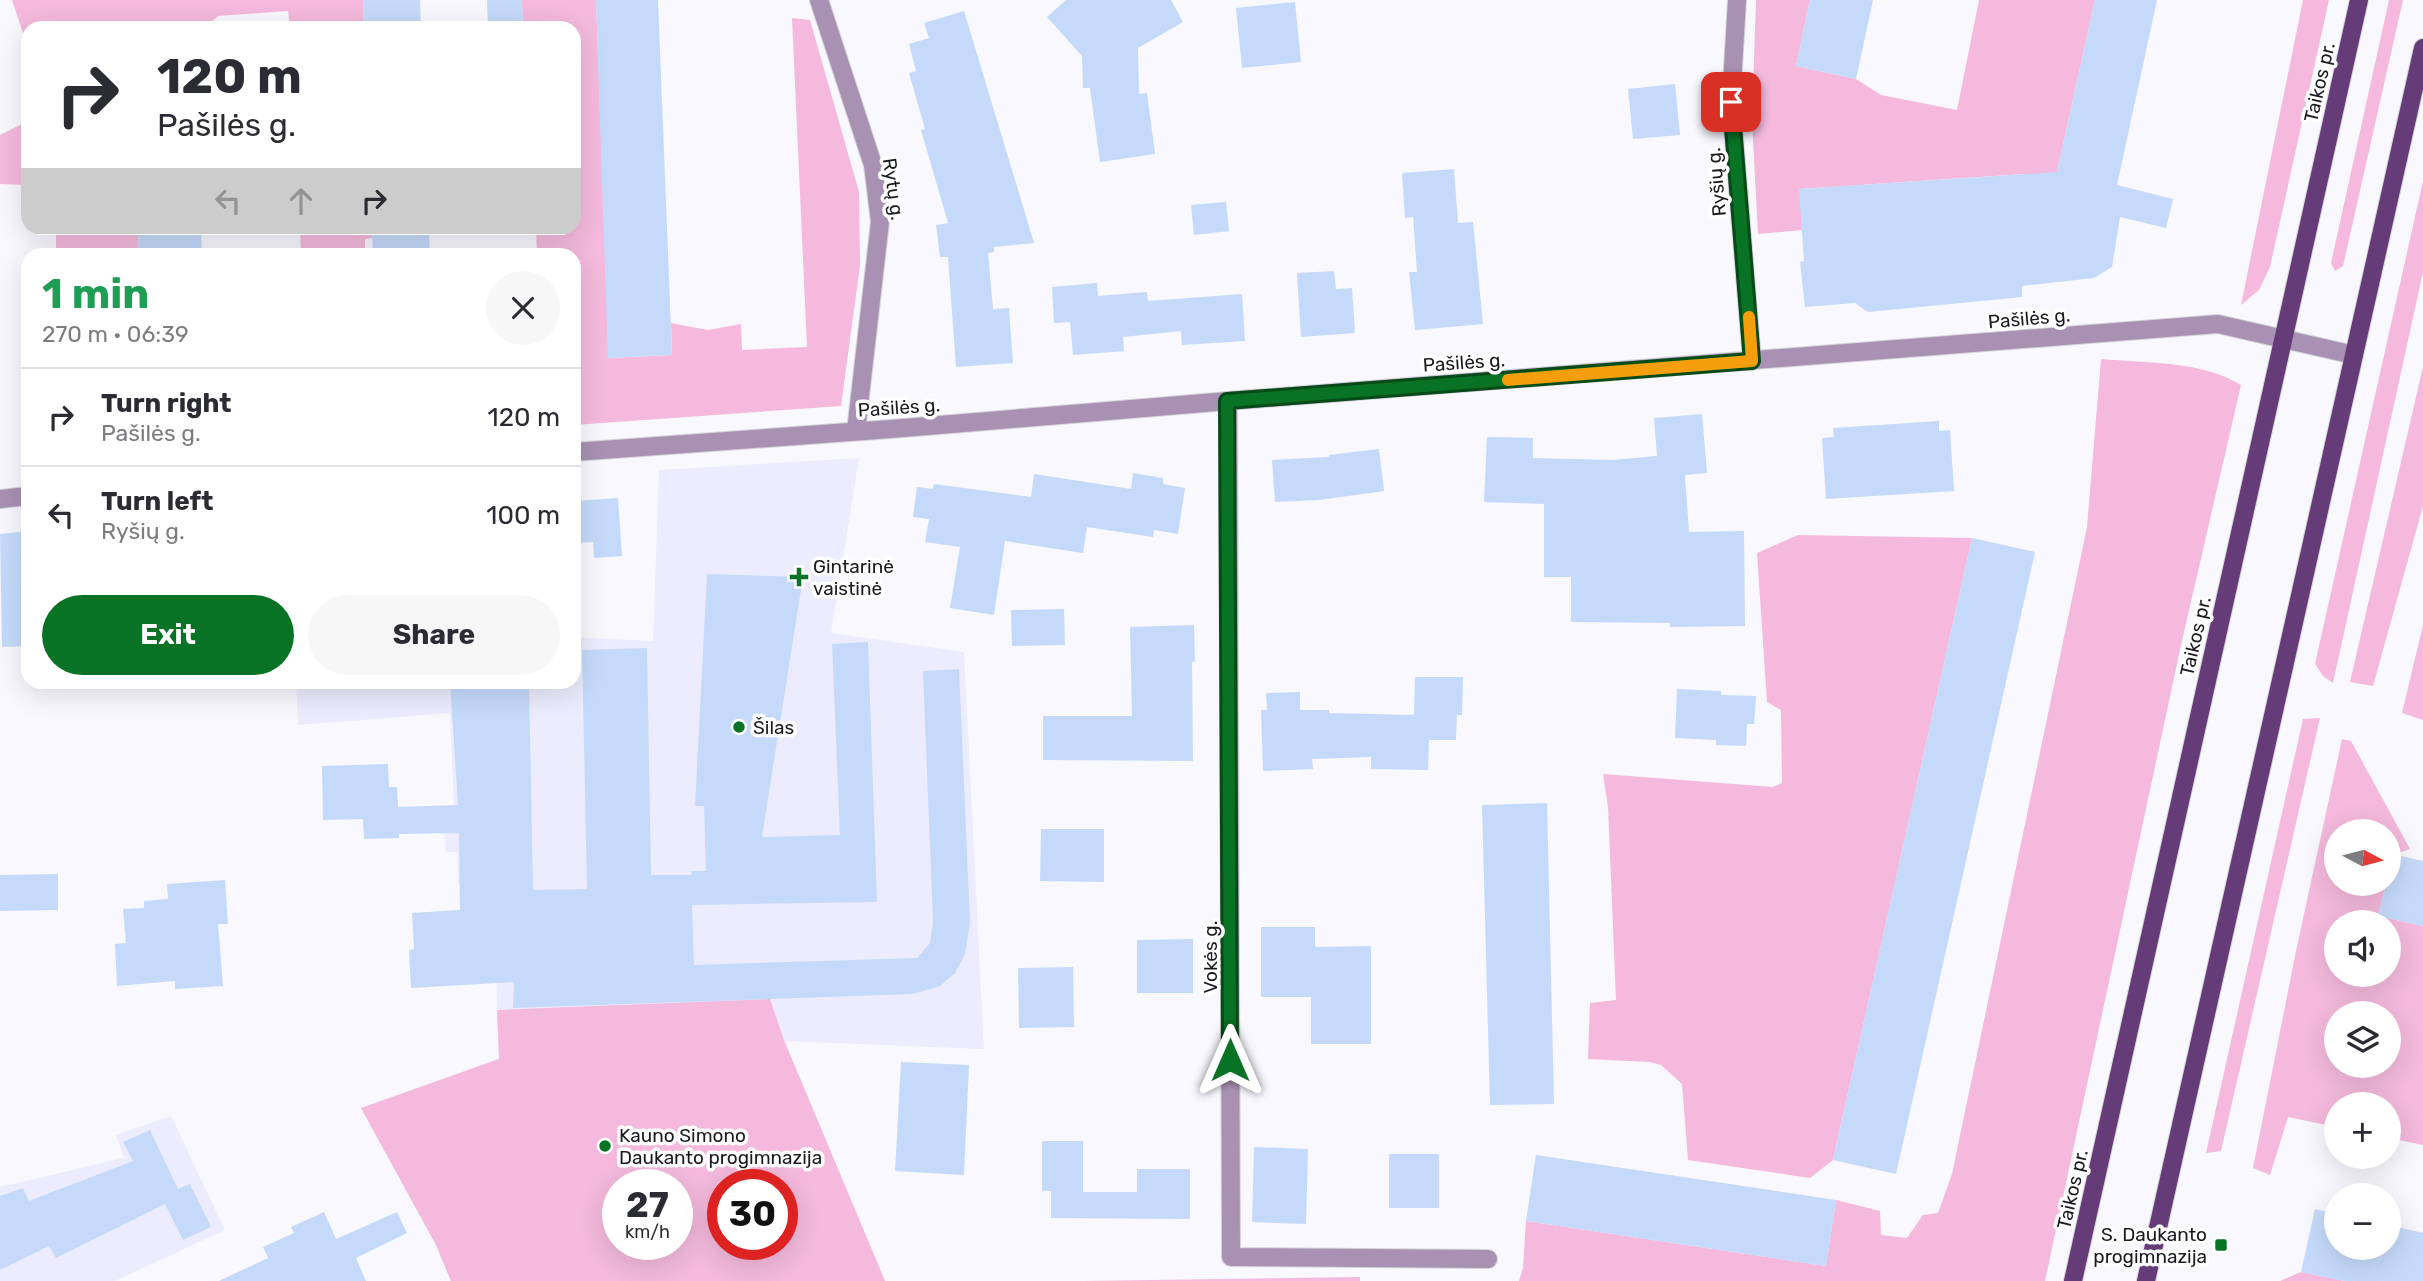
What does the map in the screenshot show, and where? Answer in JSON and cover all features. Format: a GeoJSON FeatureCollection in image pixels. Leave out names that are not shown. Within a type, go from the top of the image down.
{"type":"FeatureCollection","features":[{"type":"Feature","properties":{"kind":"main road","name":"Taikos pr."},"geometry":{"type":"LineString","coordinates":[[2073,1281],[2359,0]]}},
{"type":"Feature","properties":{"kind":"main road"},"geometry":{"type":"LineString","coordinates":[[2146,1281],[2423,48]]}},
{"type":"Feature","properties":{"kind":"street","name":"Rytų g."},"geometry":{"type":"LineString","coordinates":[[819,0],[873,165],[880,222],[856,431]]}},
{"type":"Feature","properties":{"kind":"street","name":"Ryšių g."},"geometry":{"type":"LineString","coordinates":[[1737,0],[1731,102],[1752,361]]}},
{"type":"Feature","properties":{"kind":"street","name":"Pašilės g."},"geometry":{"type":"LineString","coordinates":[[581,451],[2218,324],[2354,355]]}},
{"type":"Feature","properties":{"kind":"street","name":"Vokės g."},"geometry":{"type":"LineString","coordinates":[[1227,401],[1231,1257],[1488,1259]]}},
{"type":"Feature","properties":{"kind":"street"},"geometry":{"type":"LineString","coordinates":[[0,499],[21,497]]}},
{"type":"Feature","properties":{"kind":"shaded area"},"geometry":{"type":"Polygon","coordinates":[[[12,0],[363,0],[364,21],[289,21],[288,11],[218,16],[213,21],[21,21],[21,27],[12,0]]]}},
{"type":"Feature","properties":{"kind":"shaded area"},"geometry":{"type":"Polygon","coordinates":[[[522,0],[596,0],[609,358],[672,355],[671,323],[708,330],[741,324],[742,350],[807,347],[792,18],[810,20],[859,192],[860,265],[841,406],[581,425],[581,248],[537,248],[536,235],[581,235],[581,21],[523,21],[522,0]]]}},
{"type":"Feature","properties":{"kind":"shaded area"},"geometry":{"type":"Polygon","coordinates":[[[1756,0],[1810,0],[1796,66],[1856,79],[1881,95],[1957,110],[1979,0],[2095,0],[2057,172],[2048,198],[2035,193],[2024,174],[1800,189],[1802,230],[1758,234],[1752,121],[1756,0]]]}},
{"type":"Feature","properties":{"kind":"shaded area"},"geometry":{"type":"Polygon","coordinates":[[[2303,0],[2329,0],[2270,267],[2259,290],[2241,305],[2303,0]]]}},
{"type":"Feature","properties":{"kind":"shaded area"},"geometry":{"type":"Polygon","coordinates":[[[2389,0],[2403,0],[2343,266],[2335,271],[2331,263],[2389,0]]]}},
{"type":"Feature","properties":{"kind":"shaded area"},"geometry":{"type":"Polygon","coordinates":[[[21,124],[21,185],[0,184],[0,135],[21,124]]]}},
{"type":"Feature","properties":{"kind":"shaded area"},"geometry":{"type":"Polygon","coordinates":[[[2423,181],[2423,272],[2333,683],[2323,676],[2315,664],[2423,181]]]}},
{"type":"Feature","properties":{"kind":"shaded area"},"geometry":{"type":"Polygon","coordinates":[[[56,235],[138,235],[139,248],[56,248],[56,235]]]}},
{"type":"Feature","properties":{"kind":"shaded area"},"geometry":{"type":"Polygon","coordinates":[[[300,235],[372,235],[372,238],[365,239],[365,248],[301,248],[300,235]]]}},
{"type":"Feature","properties":{"kind":"shaded area"},"geometry":{"type":"Polygon","coordinates":[[[2101,359],[2192,367],[2226,377],[2241,385],[2181,645],[2045,1281],[1519,1281],[1523,1268],[1526,1221],[1826,1266],[1836,1200],[1880,1211],[1881,1235],[1907,1238],[1923,1215],[1938,1213],[1952,1174],[2087,527],[2101,359]]]}},
{"type":"Feature","properties":{"kind":"shaded area"},"geometry":{"type":"Polygon","coordinates":[[[2423,367],[2423,506],[2373,686],[2350,682],[2423,367]]]}},
{"type":"Feature","properties":{"kind":"shaded area"},"geometry":{"type":"Polygon","coordinates":[[[859,458],[831,633],[964,652],[984,1049],[784,1041],[885,1281],[451,1281],[436,1245],[361,1108],[499,1059],[493,884],[458,883],[457,852],[446,852],[444,812],[454,809],[450,713],[298,725],[296,689],[581,689],[581,637],[653,641],[659,470],[859,458]]]}},
{"type":"Feature","properties":{"kind":"shaded area"},"geometry":{"type":"Polygon","coordinates":[[[1798,535],[1972,538],[1833,1160],[1810,1178],[1688,1160],[1682,1084],[1661,1065],[1588,1059],[1590,1003],[1616,1000],[1608,807],[1603,774],[1773,787],[1782,783],[1781,710],[1767,702],[1757,553],[1798,535]]]}},
{"type":"Feature","properties":{"kind":"shaded area"},"geometry":{"type":"Polygon","coordinates":[[[2423,625],[2423,720],[2402,713],[2423,625]]]}},
{"type":"Feature","properties":{"kind":"shaded area"},"geometry":{"type":"Polygon","coordinates":[[[2320,718],[2221,1151],[2206,1153],[2303,719],[2320,718]]]}},
{"type":"Feature","properties":{"kind":"shaded area"},"geometry":{"type":"Polygon","coordinates":[[[2342,739],[2351,741],[2394,819],[2325,819],[2342,739]]]}},
{"type":"Feature","properties":{"kind":"shaded area"},"geometry":{"type":"Polygon","coordinates":[[[2324,822],[2324,896],[2383,896],[2380,910],[2324,910],[2324,987],[2401,987],[2401,921],[2423,926],[2423,1145],[2401,1140],[2401,1092],[2324,1092],[2324,1124],[2288,1117],[2270,1175],[2253,1168],[2324,822]]]}},
{"type":"Feature","properties":{"kind":"shaded area"},"geometry":{"type":"Polygon","coordinates":[[[2401,833],[2410,849],[2401,852],[2401,833]]]}},
{"type":"Feature","properties":{"kind":"shaded area","name":"Kauno Simono Daukanto progimnazija"},"geometry":{"type":"Polygon","coordinates":[[[770,999],[784,1040],[885,1281],[451,1281],[436,1245],[361,1108],[499,1059],[497,1010],[770,999]]]}},
{"type":"Feature","properties":{"kind":"shaded area"},"geometry":{"type":"Polygon","coordinates":[[[171,1116],[225,1230],[115,1281],[0,1281],[0,1187],[124,1158],[116,1135],[171,1116]]]}},
{"type":"Feature","properties":{"kind":"shaded area"},"geometry":{"type":"Polygon","coordinates":[[[2301,1272],[2345,1281],[2280,1281],[2301,1272]]]}},
{"type":"Feature","properties":{"kind":"shaded area"},"geometry":{"type":"Polygon","coordinates":[[[1360,1277],[1360,1281],[1084,1281],[1360,1277]]]}},
{"type":"Feature","properties":{"kind":"building"},"geometry":{"type":"Polygon","coordinates":[[[363,0],[420,0],[421,21],[364,21],[363,0]]]}},
{"type":"Feature","properties":{"kind":"building"},"geometry":{"type":"Polygon","coordinates":[[[487,0],[522,0],[523,21],[488,21],[487,0]]]}},
{"type":"Feature","properties":{"kind":"building"},"geometry":{"type":"Polygon","coordinates":[[[596,0],[658,0],[672,355],[608,358],[596,0]]]}},
{"type":"Feature","properties":{"kind":"building"},"geometry":{"type":"Polygon","coordinates":[[[1066,0],[1171,0],[1183,22],[1138,48],[1139,94],[1147,93],[1155,154],[1100,162],[1090,88],[1083,88],[1082,56],[1047,17],[1066,0]]]}},
{"type":"Feature","properties":{"kind":"building"},"geometry":{"type":"Polygon","coordinates":[[[1810,0],[1873,0],[1856,79],[1796,66],[1810,0]]]}},
{"type":"Feature","properties":{"kind":"building"},"geometry":{"type":"Polygon","coordinates":[[[2095,0],[2157,0],[2117,185],[2173,199],[2166,228],[2120,217],[2112,267],[2094,278],[2022,286],[2022,297],[1868,312],[1855,303],[1805,307],[1800,262],[1804,261],[1799,189],[2057,172],[2095,0]]]}},
{"type":"Feature","properties":{"kind":"building"},"geometry":{"type":"Polygon","coordinates":[[[1295,2],[1301,62],[1242,68],[1236,8],[1295,2]]]}},
{"type":"Feature","properties":{"kind":"building"},"geometry":{"type":"Polygon","coordinates":[[[964,11],[1034,243],[994,247],[994,252],[988,253],[993,309],[1009,308],[1013,363],[956,367],[948,257],[940,257],[936,225],[948,223],[921,130],[925,129],[909,73],[916,71],[909,44],[929,38],[924,23],[964,11]]]}},
{"type":"Feature","properties":{"kind":"building"},"geometry":{"type":"Polygon","coordinates":[[[1675,84],[1680,135],[1633,139],[1628,89],[1675,84]]]}},
{"type":"Feature","properties":{"kind":"building"},"geometry":{"type":"Polygon","coordinates":[[[1454,169],[1458,223],[1473,222],[1483,324],[1415,330],[1409,272],[1417,272],[1413,217],[1405,218],[1402,173],[1454,169]]]}},
{"type":"Feature","properties":{"kind":"building"},"geometry":{"type":"Polygon","coordinates":[[[1226,202],[1229,231],[1194,235],[1191,205],[1226,202]]]}},
{"type":"Feature","properties":{"kind":"building"},"geometry":{"type":"Polygon","coordinates":[[[138,235],[201,235],[202,248],[139,248],[138,235]]]}},
{"type":"Feature","properties":{"kind":"building"},"geometry":{"type":"Polygon","coordinates":[[[372,235],[429,235],[430,248],[373,248],[372,235]]]}},
{"type":"Feature","properties":{"kind":"building"},"geometry":{"type":"Polygon","coordinates":[[[1334,271],[1336,289],[1352,288],[1355,333],[1301,337],[1297,273],[1334,271]]]}},
{"type":"Feature","properties":{"kind":"building"},"geometry":{"type":"Polygon","coordinates":[[[1097,283],[1098,296],[1147,292],[1148,301],[1242,294],[1245,341],[1182,345],[1181,331],[1123,337],[1124,351],[1073,355],[1070,322],[1054,323],[1052,287],[1097,283]]]}},
{"type":"Feature","properties":{"kind":"building"},"geometry":{"type":"Polygon","coordinates":[[[1702,414],[1707,473],[1685,475],[1689,532],[1744,531],[1745,626],[1670,627],[1670,623],[1571,622],[1571,577],[1544,577],[1544,504],[1484,502],[1487,437],[1533,438],[1533,458],[1612,460],[1657,456],[1654,418],[1702,414]]]}},
{"type":"Feature","properties":{"kind":"building"},"geometry":{"type":"Polygon","coordinates":[[[1939,421],[1939,431],[1950,430],[1954,491],[1826,499],[1822,438],[1834,437],[1833,428],[1939,421]]]}},
{"type":"Feature","properties":{"kind":"building"},"geometry":{"type":"Polygon","coordinates":[[[1379,449],[1384,491],[1319,500],[1275,502],[1272,460],[1329,457],[1379,449]]]}},
{"type":"Feature","properties":{"kind":"building"},"geometry":{"type":"Polygon","coordinates":[[[1133,473],[1163,478],[1163,484],[1185,488],[1178,534],[1154,530],[1153,537],[1087,527],[1083,553],[1005,541],[994,615],[950,608],[960,547],[925,542],[929,519],[913,517],[917,487],[933,489],[934,484],[1031,497],[1034,474],[1131,489],[1133,473]]]}},
{"type":"Feature","properties":{"kind":"building"},"geometry":{"type":"Polygon","coordinates":[[[618,498],[622,556],[594,558],[593,542],[581,543],[581,501],[618,498]]]}},
{"type":"Feature","properties":{"kind":"building"},"geometry":{"type":"Polygon","coordinates":[[[21,532],[21,646],[2,647],[0,534],[21,532]]]}},
{"type":"Feature","properties":{"kind":"building"},"geometry":{"type":"Polygon","coordinates":[[[1972,538],[2035,552],[1896,1174],[1833,1160],[1972,538]]]}},
{"type":"Feature","properties":{"kind":"building"},"geometry":{"type":"Polygon","coordinates":[[[707,574],[803,577],[762,837],[840,835],[832,644],[868,642],[877,902],[692,905],[694,965],[917,958],[930,943],[933,923],[923,671],[959,669],[970,922],[965,954],[955,973],[940,986],[913,994],[513,1008],[514,982],[411,988],[409,950],[414,949],[412,913],[460,910],[459,833],[399,834],[399,838],[364,839],[363,819],[323,820],[322,766],[388,764],[389,787],[397,787],[398,807],[458,805],[450,689],[529,689],[533,890],[587,889],[582,650],[647,648],[651,875],[691,875],[692,871],[706,871],[704,806],[695,806],[707,574]]]}},
{"type":"Feature","properties":{"kind":"building"},"geometry":{"type":"Polygon","coordinates":[[[1064,609],[1065,645],[1012,646],[1011,610],[1064,609]]]}},
{"type":"Feature","properties":{"kind":"building"},"geometry":{"type":"Polygon","coordinates":[[[1194,625],[1193,761],[1043,760],[1043,716],[1132,716],[1130,627],[1194,625]]]}},
{"type":"Feature","properties":{"kind":"building"},"geometry":{"type":"Polygon","coordinates":[[[1415,677],[1463,677],[1462,715],[1457,715],[1456,740],[1429,740],[1428,770],[1371,769],[1371,757],[1312,759],[1313,769],[1263,771],[1261,710],[1267,710],[1266,693],[1300,692],[1300,710],[1414,715],[1415,677]]]}},
{"type":"Feature","properties":{"kind":"building"},"geometry":{"type":"Polygon","coordinates":[[[1677,689],[1756,696],[1754,724],[1747,724],[1746,746],[1716,745],[1716,740],[1675,738],[1677,689]]]}},
{"type":"Feature","properties":{"kind":"building"},"geometry":{"type":"Polygon","coordinates":[[[1547,803],[1554,1104],[1490,1105],[1482,805],[1547,803]]]}},
{"type":"Feature","properties":{"kind":"building"},"geometry":{"type":"Polygon","coordinates":[[[1041,829],[1104,829],[1104,882],[1040,881],[1041,829]]]}},
{"type":"Feature","properties":{"kind":"building"},"geometry":{"type":"Polygon","coordinates":[[[2401,856],[2423,861],[2423,926],[2401,921],[2401,910],[2380,910],[2383,896],[2401,896],[2401,856]]]}},
{"type":"Feature","properties":{"kind":"building"},"geometry":{"type":"Polygon","coordinates":[[[58,874],[58,910],[0,911],[0,875],[58,874]]]}},
{"type":"Feature","properties":{"kind":"building"},"geometry":{"type":"Polygon","coordinates":[[[225,880],[228,924],[218,924],[223,986],[175,989],[175,981],[117,986],[115,944],[126,943],[123,909],[144,908],[144,901],[168,899],[167,884],[225,880]]]}},
{"type":"Feature","properties":{"kind":"building"},"geometry":{"type":"Polygon","coordinates":[[[1261,927],[1315,927],[1315,947],[1371,946],[1371,1044],[1311,1044],[1311,997],[1261,997],[1261,927]]]}},
{"type":"Feature","properties":{"kind":"building"},"geometry":{"type":"Polygon","coordinates":[[[1193,939],[1193,993],[1137,993],[1137,940],[1193,939]]]}},
{"type":"Feature","properties":{"kind":"building"},"geometry":{"type":"Polygon","coordinates":[[[1073,967],[1074,1027],[1019,1028],[1018,968],[1073,967]]]}},
{"type":"Feature","properties":{"kind":"building"},"geometry":{"type":"Polygon","coordinates":[[[901,1062],[969,1065],[964,1175],[895,1171],[901,1062]]]}},
{"type":"Feature","properties":{"kind":"building"},"geometry":{"type":"Polygon","coordinates":[[[150,1130],[178,1189],[190,1184],[211,1227],[183,1240],[165,1204],[56,1258],[49,1246],[0,1270],[0,1196],[23,1188],[29,1201],[133,1161],[123,1142],[150,1130]]]}},
{"type":"Feature","properties":{"kind":"building"},"geometry":{"type":"Polygon","coordinates":[[[1042,1141],[1083,1141],[1083,1192],[1137,1192],[1137,1169],[1190,1169],[1190,1219],[1051,1218],[1051,1191],[1042,1191],[1042,1141]]]}},
{"type":"Feature","properties":{"kind":"building"},"geometry":{"type":"Polygon","coordinates":[[[1254,1147],[1308,1149],[1306,1224],[1252,1222],[1254,1147]]]}},
{"type":"Feature","properties":{"kind":"building"},"geometry":{"type":"Polygon","coordinates":[[[1389,1154],[1439,1154],[1439,1208],[1389,1208],[1389,1154]]]}},
{"type":"Feature","properties":{"kind":"building"},"geometry":{"type":"Polygon","coordinates":[[[1536,1155],[1836,1200],[1826,1266],[1526,1221],[1536,1155]]]}},
{"type":"Feature","properties":{"kind":"building"},"geometry":{"type":"Polygon","coordinates":[[[2315,1209],[2324,1211],[2324,1260],[2401,1260],[2401,1228],[2423,1233],[2423,1281],[2345,1281],[2301,1272],[2315,1209]]]}},
{"type":"Feature","properties":{"kind":"building"},"geometry":{"type":"Polygon","coordinates":[[[324,1212],[336,1239],[397,1212],[407,1233],[356,1258],[366,1281],[219,1281],[268,1258],[263,1247],[294,1233],[291,1227],[324,1212]]]}},
{"type":"Feature","properties":{"kind":"slow traffic"},"geometry":{"type":"LineString","coordinates":[[1508,380],[1752,361],[1749,317]]}},
{"type":"Feature","properties":{"kind":"place","name":"Gintarinė vaistinė"},"geometry":{"type":"Point","coordinates":[799,577]}},
{"type":"Feature","properties":{"kind":"place","name":"Šilas"},"geometry":{"type":"Point","coordinates":[739,727]}},
{"type":"Feature","properties":{"kind":"place","name":"Kauno Simono Daukanto progimnazija"},"geometry":{"type":"Point","coordinates":[605,1146]}},
{"type":"Feature","properties":{"kind":"place","name":"S. Daukanto progimnazija"},"geometry":{"type":"Point","coordinates":[2221,1245]}},
{"type":"Feature","properties":{"kind":"route"},"geometry":{"type":"LineString","coordinates":[[1230,1060],[1227,401],[1752,361],[1731,102]]}}]}
